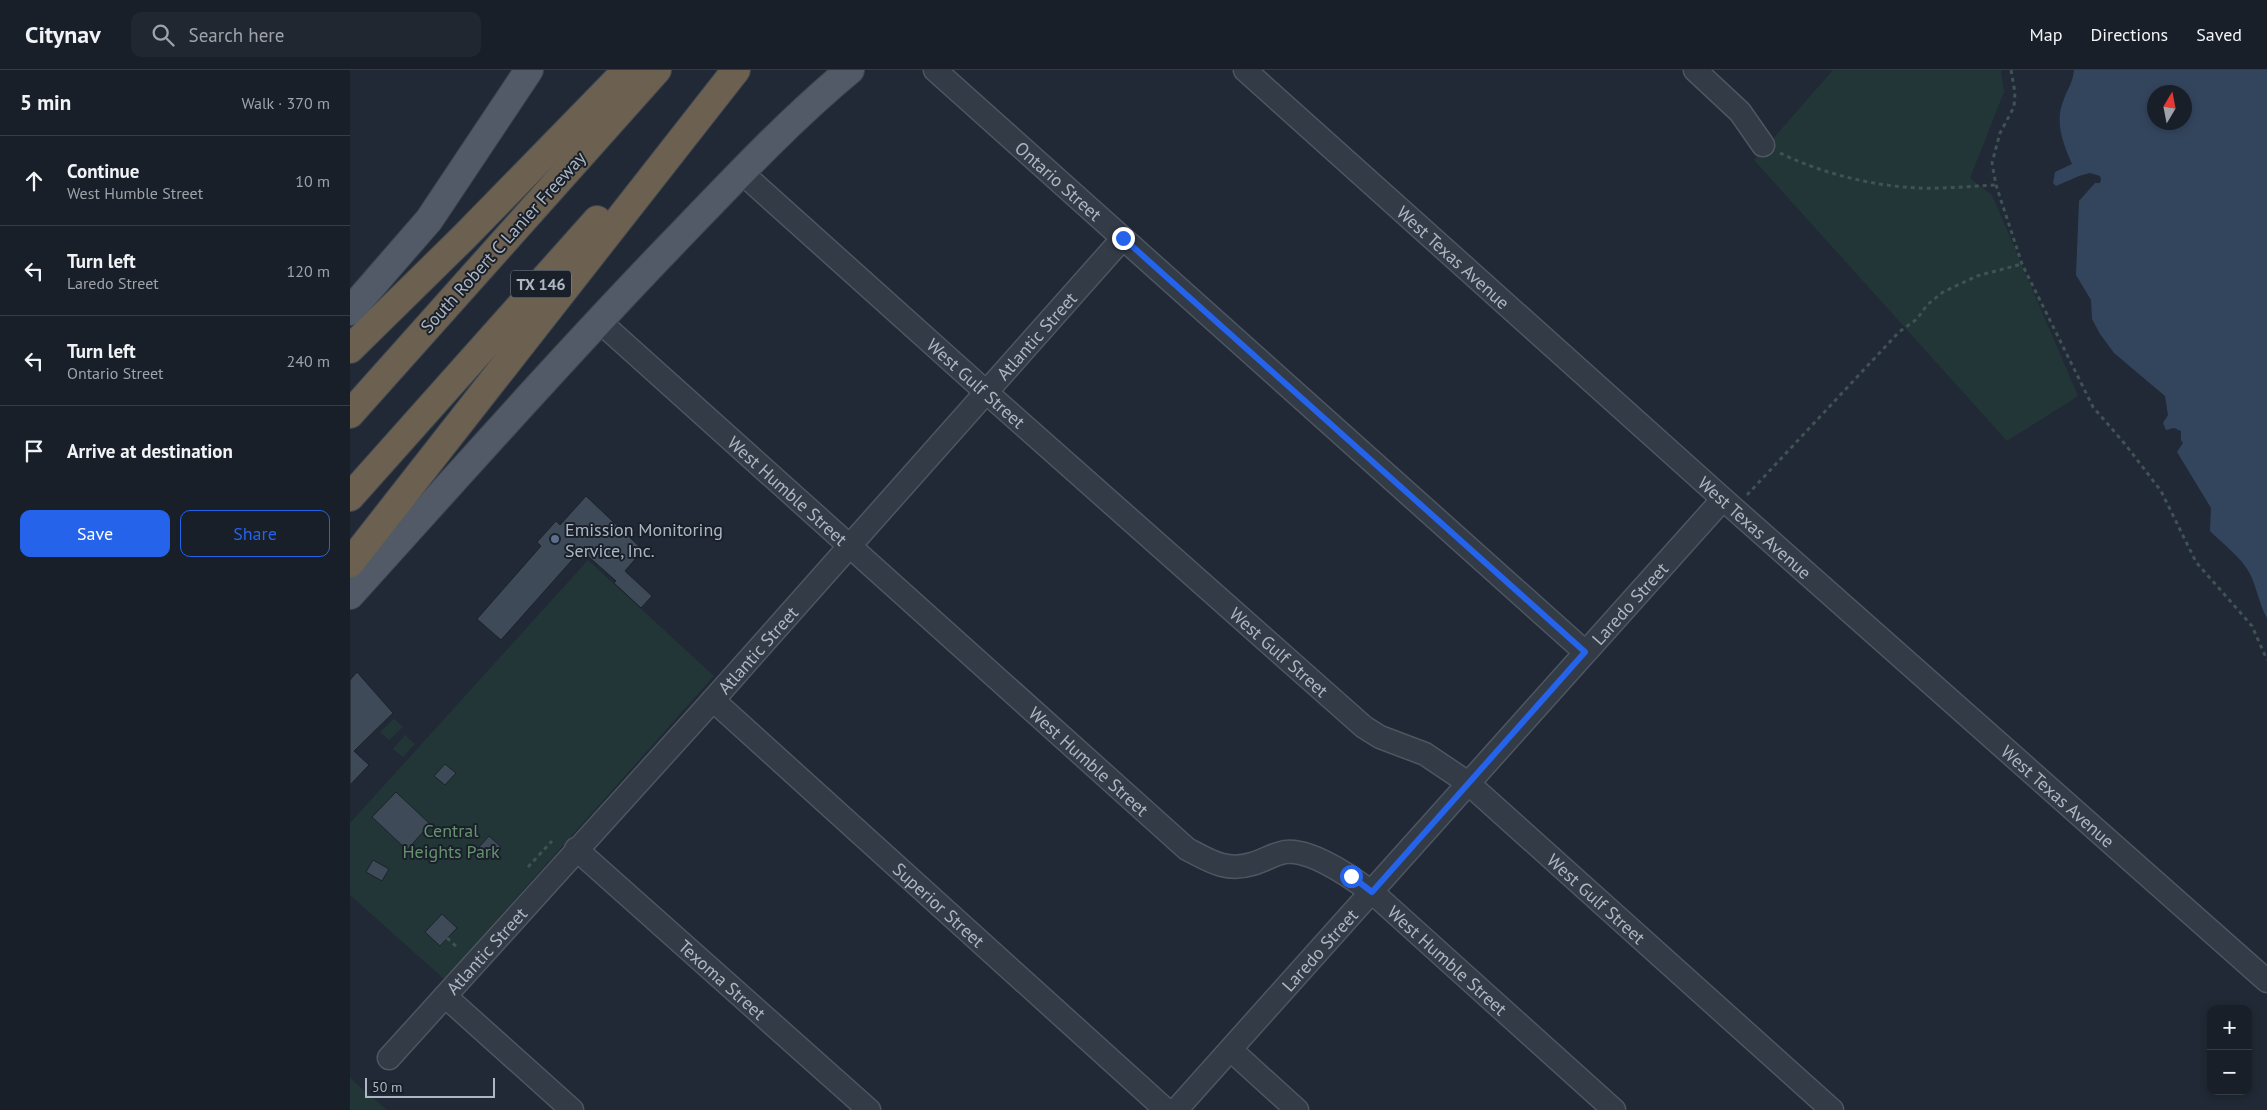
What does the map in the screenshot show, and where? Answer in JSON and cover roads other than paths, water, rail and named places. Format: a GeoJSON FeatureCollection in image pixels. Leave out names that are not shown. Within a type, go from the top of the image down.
{"type":"FeatureCollection","features":[{"type":"Feature","properties":{"kind":"highway"},"geometry":{"type":"LineString","coordinates":[[350,349],[465,236],[627,70]]}},
{"type":"Feature","properties":{"kind":"highway","name":"South Robert C Lanier Freeway"},"geometry":{"type":"LineString","coordinates":[[350,414],[657,70]]}},
{"type":"Feature","properties":{"kind":"highway","name":"TX 146"},"geometry":{"type":"LineString","coordinates":[[350,497],[731,70]]}},
{"type":"Feature","properties":{"kind":"highway"},"geometry":{"type":"LineString","coordinates":[[350,563],[736,70]]}},
{"type":"Feature","properties":{"kind":"main road"},"geometry":{"type":"LineString","coordinates":[[350,311],[430,220],[529,70]]}},
{"type":"Feature","properties":{"kind":"main road"},"geometry":{"type":"LineString","coordinates":[[350,595],[598,320],[812,101],[850,70]]}},
{"type":"Feature","properties":{"kind":"street","name":"Ontario Street"},"geometry":{"type":"LineString","coordinates":[[935,70],[1585,652]]}},
{"type":"Feature","properties":{"kind":"street","name":"West Texas Avenue"},"geometry":{"type":"LineString","coordinates":[[1245,70],[1729,504],[2267,981]]}},
{"type":"Feature","properties":{"kind":"street"},"geometry":{"type":"LineString","coordinates":[[1695,70],[1740,112],[1763,145]]}},
{"type":"Feature","properties":{"kind":"street","name":"West Gulf Street"},"geometry":{"type":"LineString","coordinates":[[741,172],[1364,727],[1380,737],[1425,754],[1468,782],[1832,1110]]}},
{"type":"Feature","properties":{"kind":"street","name":"Atlantic Street"},"geometry":{"type":"LineString","coordinates":[[390,1058],[576,849],[713,700],[1123,238]]}},
{"type":"Feature","properties":{"kind":"street","name":"West Humble Street"},"geometry":{"type":"LineString","coordinates":[[598,320],[1188,849],[1225,867],[1250,865],[1286,852],[1306,855],[1351,876],[1372,892],[1614,1110]]}},
{"type":"Feature","properties":{"kind":"street","name":"Laredo Street"},"geometry":{"type":"LineString","coordinates":[[1176,1110],[1585,652],[1729,504]]}},
{"type":"Feature","properties":{"kind":"street","name":"Superior Street"},"geometry":{"type":"LineString","coordinates":[[713,700],[1166,1110]]}},
{"type":"Feature","properties":{"kind":"street","name":"Texoma Street"},"geometry":{"type":"LineString","coordinates":[[576,849],[869,1110]]}},
{"type":"Feature","properties":{"kind":"street"},"geometry":{"type":"LineString","coordinates":[[445,996],[572,1110]]}},
{"type":"Feature","properties":{"kind":"street"},"geometry":{"type":"LineString","coordinates":[[1231,1050],[1297,1110]]}},
{"type":"Feature","properties":{"kind":"water"},"geometry":{"type":"Polygon","coordinates":[[[2074,70],[2267,70],[2267,618],[2247,568],[2210,531],[2211,508],[2177,452],[2183,443],[2181,431],[2174,428],[2166,430],[2163,423],[2168,415],[2165,396],[2114,353],[2092,319],[2091,300],[2076,275],[2079,201],[2095,183],[2100,183],[2101,179],[2100,176],[2090,173],[2056,186],[2053,183],[2055,172],[2072,164],[2063,140],[2060,124],[2061,108],[2074,70]]]}},
{"type":"Feature","properties":{"kind":"place","name":"Emission Monitoring Service, Inc."},"geometry":{"type":"Point","coordinates":[555,539]}},
{"type":"Feature","properties":{"kind":"park label","name":"Central Heights Park"},"geometry":{"type":"Point","coordinates":[451,840]}}]}
